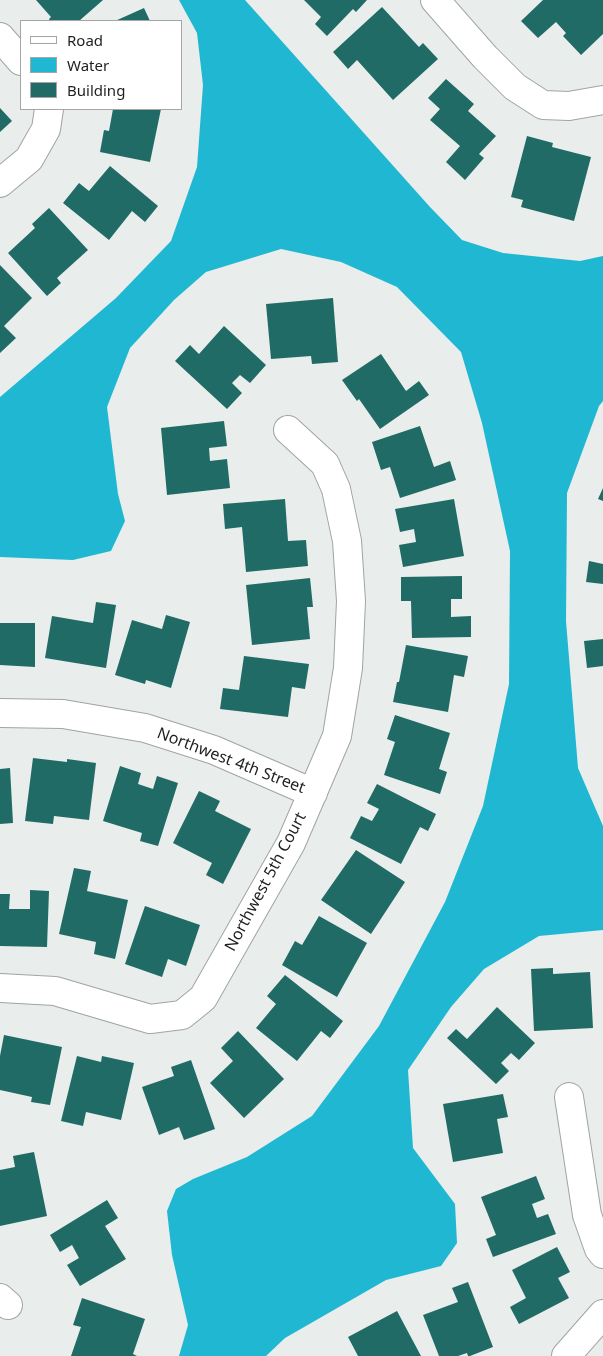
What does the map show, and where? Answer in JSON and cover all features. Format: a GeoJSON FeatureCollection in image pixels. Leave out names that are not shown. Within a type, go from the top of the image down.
{"type":"FeatureCollection","features":[{"type":"Feature","properties":{"kind":"street"},"geometry":{"type":"LineString","coordinates":[[435,0],[485,57],[515,87],[543,105],[569,106],[603,100]]}},
{"type":"Feature","properties":{"kind":"street"},"geometry":{"type":"LineString","coordinates":[[0,38],[20,60]]}},
{"type":"Feature","properties":{"kind":"street"},"geometry":{"type":"LineString","coordinates":[[0,183],[29,158],[48,119]]}},
{"type":"Feature","properties":{"kind":"street","name":"Northwest 5th Court"},"geometry":{"type":"LineString","coordinates":[[0,988],[54,991],[150,1019],[182,1015],[203,998],[291,843],[337,736],[348,668],[350,601],[347,541],[336,489],[325,464],[288,430]]}},
{"type":"Feature","properties":{"kind":"street","name":"Northwest 4th Street"},"geometry":{"type":"LineString","coordinates":[[0,713],[63,714],[146,728],[214,750],[313,793]]}},
{"type":"Feature","properties":{"kind":"street"},"geometry":{"type":"LineString","coordinates":[[569,1097],[587,1215],[599,1249],[603,1254]]}},
{"type":"Feature","properties":{"kind":"street"},"geometry":{"type":"LineString","coordinates":[[566,1356],[603,1314]]}},
{"type":"Feature","properties":{"kind":"water"},"geometry":{"type":"Polygon","coordinates":[[[179,0],[245,0],[430,207],[462,240],[503,253],[580,261],[603,256],[603,401],[599,406],[567,493],[566,621],[578,768],[603,826],[603,930],[539,936],[484,969],[451,1007],[408,1070],[413,1148],[455,1204],[457,1243],[441,1266],[386,1280],[285,1338],[266,1356],[179,1356],[188,1325],[172,1255],[167,1211],[176,1189],[193,1179],[247,1157],[312,1116],[379,1026],[445,902],[483,806],[509,684],[510,551],[482,423],[461,352],[397,287],[341,262],[281,249],[206,272],[174,300],[130,348],[107,407],[118,494],[125,521],[111,551],[73,560],[0,557],[0,397],[116,298],[171,241],[197,167],[203,85],[197,33],[179,0]]]}},
{"type":"Feature","properties":{"kind":"building"},"geometry":{"type":"Polygon","coordinates":[[[36,0],[103,0],[80,20],[50,20],[51,17],[36,0]]]}},
{"type":"Feature","properties":{"kind":"building"},"geometry":{"type":"Polygon","coordinates":[[[304,0],[367,0],[356,12],[353,9],[327,36],[315,24],[321,17],[304,0]]]}},
{"type":"Feature","properties":{"kind":"building"},"geometry":{"type":"Polygon","coordinates":[[[543,0],[603,0],[603,34],[581,55],[563,36],[566,33],[556,22],[538,38],[521,21],[543,0]]]}},
{"type":"Feature","properties":{"kind":"building"},"geometry":{"type":"Polygon","coordinates":[[[382,7],[419,47],[423,43],[438,59],[393,100],[357,60],[348,69],[333,52],[382,7]]]}},
{"type":"Feature","properties":{"kind":"building"},"geometry":{"type":"Polygon","coordinates":[[[144,8],[150,20],[117,20],[144,8]]]}},
{"type":"Feature","properties":{"kind":"building"},"geometry":{"type":"Polygon","coordinates":[[[446,79],[474,104],[468,111],[496,136],[479,154],[484,158],[465,180],[446,162],[460,146],[430,120],[440,109],[428,98],[446,79]]]}},
{"type":"Feature","properties":{"kind":"building"},"geometry":{"type":"Polygon","coordinates":[[[0,108],[12,121],[0,132],[0,108]]]}},
{"type":"Feature","properties":{"kind":"building"},"geometry":{"type":"Polygon","coordinates":[[[113,110],[161,110],[150,162],[100,152],[104,130],[109,131],[113,110]]]}},
{"type":"Feature","properties":{"kind":"building"},"geometry":{"type":"Polygon","coordinates":[[[527,136],[553,143],[552,147],[591,157],[574,221],[521,207],[523,200],[511,197],[527,136]]]}},
{"type":"Feature","properties":{"kind":"building"},"geometry":{"type":"Polygon","coordinates":[[[110,166],[158,206],[145,222],[132,211],[109,240],[63,203],[79,183],[89,191],[110,166]]]}},
{"type":"Feature","properties":{"kind":"building"},"geometry":{"type":"Polygon","coordinates":[[[49,208],[88,250],[57,278],[61,283],[47,296],[8,253],[35,228],[32,224],[49,208]]]}},
{"type":"Feature","properties":{"kind":"building"},"geometry":{"type":"Polygon","coordinates":[[[0,265],[32,298],[4,326],[16,338],[0,353],[0,265]]]}},
{"type":"Feature","properties":{"kind":"building"},"geometry":{"type":"Polygon","coordinates":[[[333,298],[338,362],[312,364],[311,356],[271,359],[266,304],[333,298]]]}},
{"type":"Feature","properties":{"kind":"building"},"geometry":{"type":"Polygon","coordinates":[[[224,326],[266,365],[250,383],[240,375],[232,383],[242,393],[227,409],[175,361],[190,345],[199,354],[224,326]]]}},
{"type":"Feature","properties":{"kind":"building"},"geometry":{"type":"Polygon","coordinates":[[[381,354],[406,391],[419,381],[429,395],[380,429],[359,399],[357,401],[342,380],[381,354]]]}},
{"type":"Feature","properties":{"kind":"building"},"geometry":{"type":"Polygon","coordinates":[[[224,421],[227,446],[209,448],[210,461],[227,459],[230,488],[167,495],[161,428],[224,421]]]}},
{"type":"Feature","properties":{"kind":"building"},"geometry":{"type":"Polygon","coordinates":[[[420,426],[434,467],[450,461],[456,480],[400,498],[390,467],[381,470],[372,442],[420,426]]]}},
{"type":"Feature","properties":{"kind":"building"},"geometry":{"type":"Polygon","coordinates":[[[603,488],[603,501],[598,499],[603,488]]]}},
{"type":"Feature","properties":{"kind":"building"},"geometry":{"type":"Polygon","coordinates":[[[285,499],[288,541],[306,540],[308,566],[246,572],[242,527],[225,529],[223,504],[285,499]]]}},
{"type":"Feature","properties":{"kind":"building"},"geometry":{"type":"Polygon","coordinates":[[[454,499],[464,556],[403,567],[399,545],[416,542],[414,529],[400,532],[395,509],[454,499]]]}},
{"type":"Feature","properties":{"kind":"building"},"geometry":{"type":"Polygon","coordinates":[[[589,561],[603,564],[603,584],[586,582],[589,561]]]}},
{"type":"Feature","properties":{"kind":"building"},"geometry":{"type":"Polygon","coordinates":[[[462,576],[462,599],[451,599],[451,617],[471,616],[471,637],[412,638],[411,601],[401,601],[401,577],[462,576]]]}},
{"type":"Feature","properties":{"kind":"building"},"geometry":{"type":"Polygon","coordinates":[[[310,578],[313,607],[307,607],[310,639],[252,645],[246,585],[310,578]]]}},
{"type":"Feature","properties":{"kind":"building"},"geometry":{"type":"Polygon","coordinates":[[[96,602],[116,605],[106,668],[45,658],[52,616],[93,623],[96,602]]]}},
{"type":"Feature","properties":{"kind":"building"},"geometry":{"type":"Polygon","coordinates":[[[166,615],[190,622],[171,688],[146,680],[145,684],[115,675],[132,620],[162,629],[166,615]]]}},
{"type":"Feature","properties":{"kind":"building"},"geometry":{"type":"Polygon","coordinates":[[[0,623],[35,623],[35,667],[0,665],[0,623]]]}},
{"type":"Feature","properties":{"kind":"building"},"geometry":{"type":"Polygon","coordinates":[[[603,639],[603,666],[587,668],[584,641],[603,639]]]}},
{"type":"Feature","properties":{"kind":"building"},"geometry":{"type":"Polygon","coordinates":[[[406,645],[468,656],[464,677],[454,675],[448,712],[393,702],[406,645]]]}},
{"type":"Feature","properties":{"kind":"building"},"geometry":{"type":"Polygon","coordinates":[[[244,656],[309,664],[305,689],[292,687],[288,717],[220,709],[223,688],[239,690],[244,656]]]}},
{"type":"Feature","properties":{"kind":"building"},"geometry":{"type":"Polygon","coordinates":[[[395,715],[450,733],[439,769],[447,772],[440,794],[384,775],[395,742],[387,739],[395,715]]]}},
{"type":"Feature","properties":{"kind":"building"},"geometry":{"type":"Polygon","coordinates":[[[33,758],[67,762],[67,759],[96,763],[89,820],[54,816],[53,824],[25,821],[33,758]]]}},
{"type":"Feature","properties":{"kind":"building"},"geometry":{"type":"Polygon","coordinates":[[[120,766],[141,773],[138,784],[153,789],[157,776],[178,783],[158,846],[140,841],[142,833],[103,821],[120,766]]]}},
{"type":"Feature","properties":{"kind":"building"},"geometry":{"type":"Polygon","coordinates":[[[10,768],[13,823],[0,824],[0,769],[10,768]]]}},
{"type":"Feature","properties":{"kind":"building"},"geometry":{"type":"Polygon","coordinates":[[[377,784],[436,814],[428,831],[420,827],[401,864],[350,838],[361,816],[372,821],[379,809],[367,803],[377,784]]]}},
{"type":"Feature","properties":{"kind":"building"},"geometry":{"type":"Polygon","coordinates":[[[199,791],[220,801],[215,811],[251,829],[223,884],[206,875],[212,863],[173,843],[199,791]]]}},
{"type":"Feature","properties":{"kind":"building"},"geometry":{"type":"Polygon","coordinates":[[[356,850],[405,882],[371,934],[321,900],[356,850]]]}},
{"type":"Feature","properties":{"kind":"building"},"geometry":{"type":"Polygon","coordinates":[[[74,868],[91,871],[87,891],[128,900],[115,959],[94,954],[96,942],[59,934],[74,868]]]}},
{"type":"Feature","properties":{"kind":"building"},"geometry":{"type":"Polygon","coordinates":[[[30,890],[49,891],[47,947],[0,946],[0,894],[10,894],[9,909],[30,909],[30,890]]]}},
{"type":"Feature","properties":{"kind":"building"},"geometry":{"type":"Polygon","coordinates":[[[145,906],[200,925],[186,966],[168,959],[162,977],[125,964],[145,906]]]}},
{"type":"Feature","properties":{"kind":"building"},"geometry":{"type":"Polygon","coordinates":[[[319,916],[367,943],[337,997],[282,965],[295,941],[302,945],[319,916]]]}},
{"type":"Feature","properties":{"kind":"building"},"geometry":{"type":"Polygon","coordinates":[[[553,968],[553,974],[590,972],[593,1028],[534,1031],[531,969],[553,968]]]}},
{"type":"Feature","properties":{"kind":"building"},"geometry":{"type":"Polygon","coordinates":[[[285,975],[343,1021],[330,1038],[321,1031],[297,1061],[256,1028],[276,1004],[267,996],[285,975]]]}},
{"type":"Feature","properties":{"kind":"building"},"geometry":{"type":"Polygon","coordinates":[[[497,1007],[535,1043],[519,1060],[511,1053],[501,1063],[509,1071],[496,1084],[447,1038],[456,1029],[467,1039],[497,1007]]]}},
{"type":"Feature","properties":{"kind":"building"},"geometry":{"type":"Polygon","coordinates":[[[238,1031],[284,1079],[244,1118],[210,1083],[233,1061],[221,1048],[238,1031]]]}},
{"type":"Feature","properties":{"kind":"building"},"geometry":{"type":"Polygon","coordinates":[[[4,1035],[62,1047],[50,1105],[31,1102],[32,1097],[0,1090],[0,1056],[4,1035]]]}},
{"type":"Feature","properties":{"kind":"building"},"geometry":{"type":"Polygon","coordinates":[[[77,1056],[101,1062],[102,1056],[134,1063],[121,1120],[86,1112],[83,1126],[61,1121],[77,1056]]]}},
{"type":"Feature","properties":{"kind":"building"},"geometry":{"type":"Polygon","coordinates":[[[191,1060],[215,1129],[184,1140],[179,1127],[159,1135],[142,1087],[174,1076],[171,1067],[191,1060]]]}},
{"type":"Feature","properties":{"kind":"building"},"geometry":{"type":"Polygon","coordinates":[[[503,1094],[508,1117],[497,1119],[503,1153],[453,1162],[443,1104],[503,1094]]]}},
{"type":"Feature","properties":{"kind":"building"},"geometry":{"type":"Polygon","coordinates":[[[34,1152],[47,1216],[0,1226],[0,1170],[15,1167],[13,1156],[34,1152]]]}},
{"type":"Feature","properties":{"kind":"building"},"geometry":{"type":"Polygon","coordinates":[[[536,1176],[545,1199],[532,1204],[537,1218],[548,1214],[556,1234],[493,1257],[486,1239],[496,1235],[481,1197],[536,1176]]]}},
{"type":"Feature","properties":{"kind":"building"},"geometry":{"type":"Polygon","coordinates":[[[107,1200],[118,1218],[105,1226],[126,1259],[80,1286],[67,1265],[79,1258],[72,1245],[60,1252],[50,1235],[107,1200]]]}},
{"type":"Feature","properties":{"kind":"building"},"geometry":{"type":"Polygon","coordinates":[[[557,1247],[570,1272],[558,1278],[569,1298],[519,1324],[510,1307],[526,1298],[512,1270],[557,1247]]]}},
{"type":"Feature","properties":{"kind":"building"},"geometry":{"type":"Polygon","coordinates":[[[468,1282],[493,1347],[470,1356],[467,1353],[458,1356],[439,1356],[423,1315],[458,1302],[452,1288],[468,1282]]]}},
{"type":"Feature","properties":{"kind":"building"},"geometry":{"type":"Polygon","coordinates":[[[82,1298],[145,1319],[133,1354],[137,1356],[71,1356],[81,1327],[73,1325],[82,1298]]]}},
{"type":"Feature","properties":{"kind":"building"},"geometry":{"type":"Polygon","coordinates":[[[397,1311],[421,1356],[358,1356],[348,1337],[397,1311]]]}}]}
